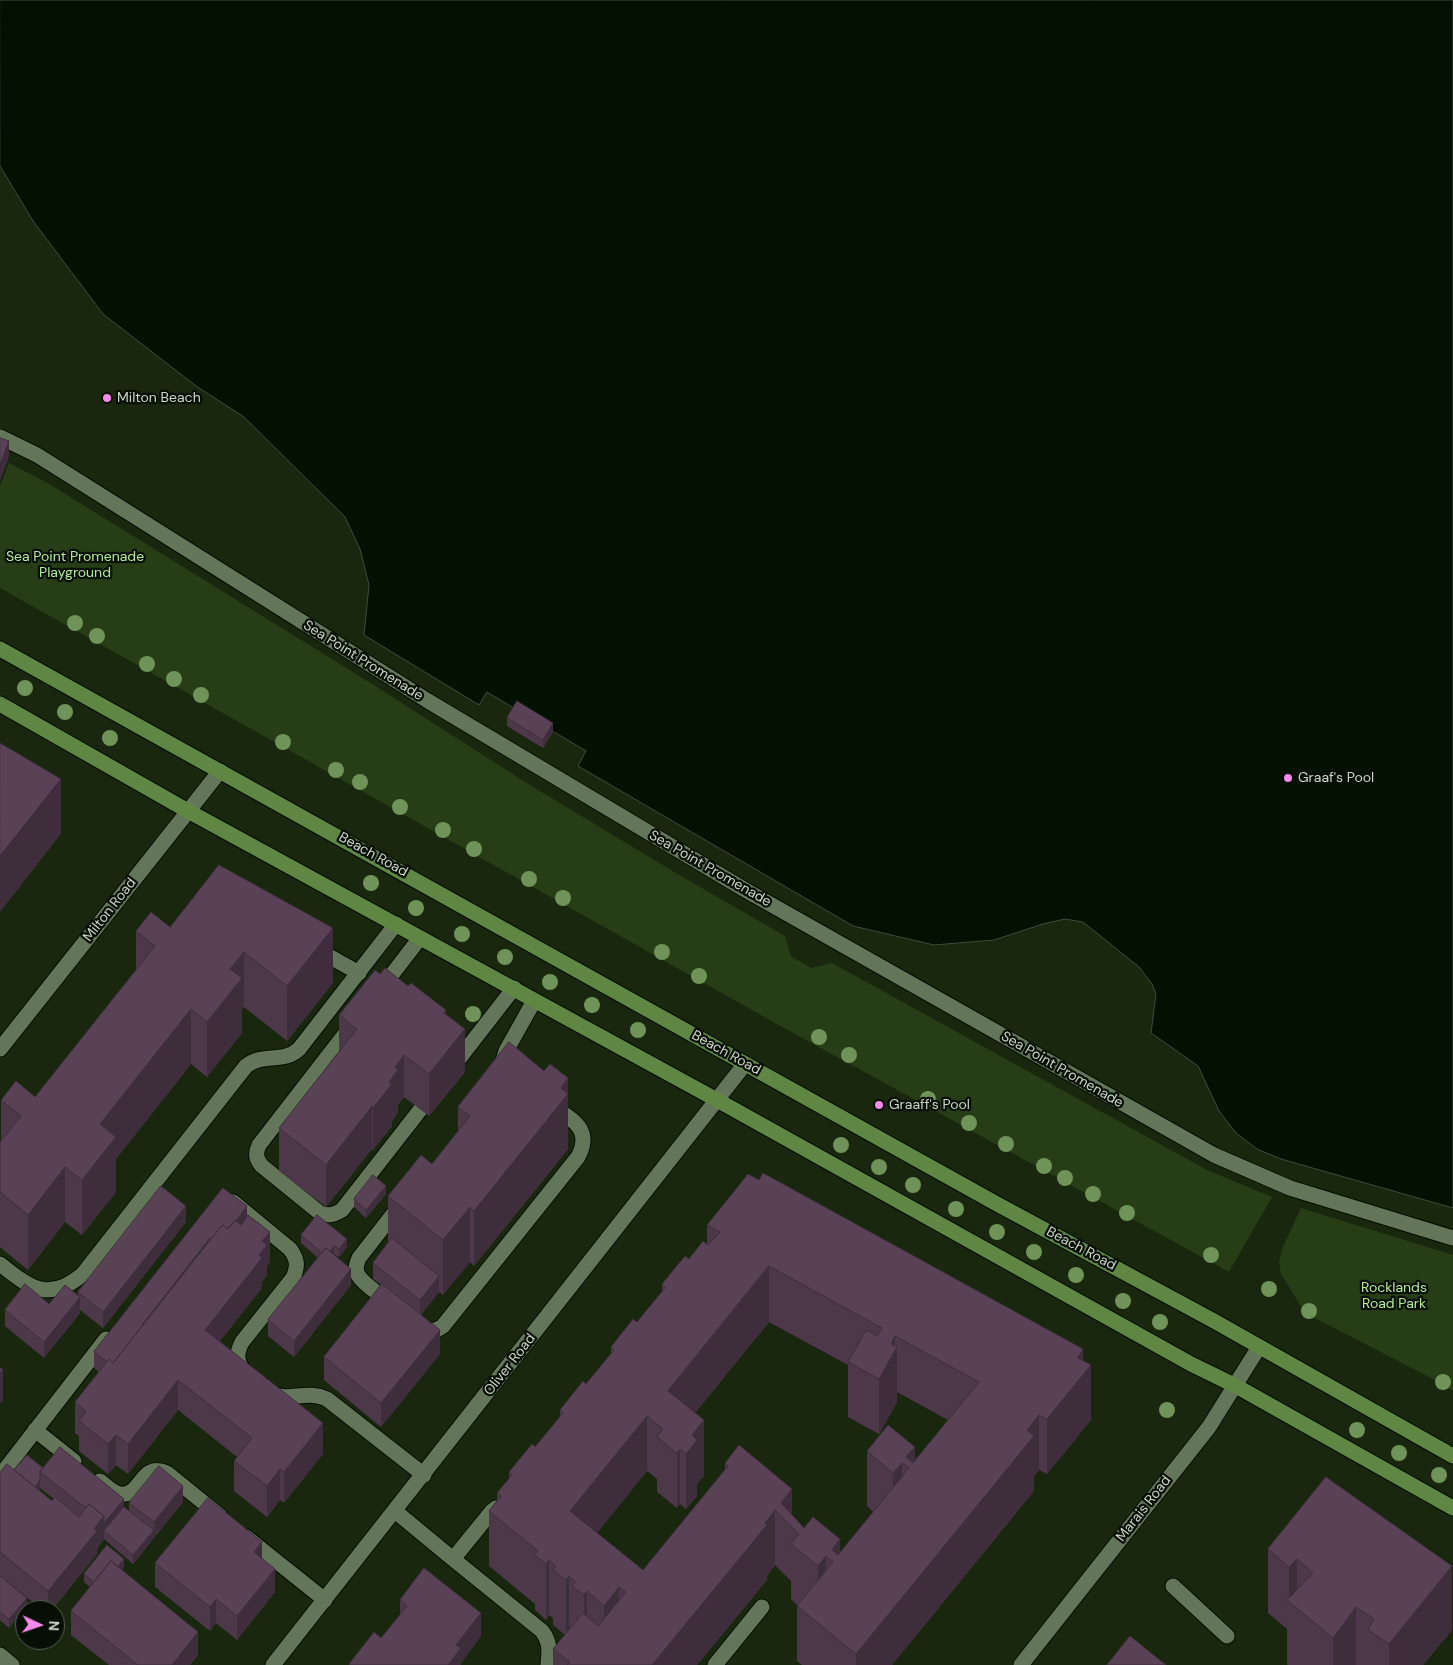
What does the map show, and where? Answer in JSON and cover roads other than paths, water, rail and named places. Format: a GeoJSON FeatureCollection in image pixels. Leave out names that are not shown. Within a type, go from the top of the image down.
{"type":"FeatureCollection","features":[{"type":"Feature","properties":{"kind":"main road","name":"Beach Road"},"geometry":{"type":"LineString","coordinates":[[0,649],[997,1204],[1214,1321],[1453,1456]]}},
{"type":"Feature","properties":{"kind":"main road"},"geometry":{"type":"LineString","coordinates":[[0,704],[188,812],[514,988],[534,1001],[717,1100],[1191,1364],[1236,1386],[1453,1508]]}},
{"type":"Feature","properties":{"kind":"street","name":"Sea Point Promenade"},"geometry":{"type":"LineString","coordinates":[[0,436],[37,455],[428,701],[747,892],[1206,1151],[1290,1188],[1453,1238]]}},
{"type":"Feature","properties":{"kind":"street","name":"Milton Road"},"geometry":{"type":"LineString","coordinates":[[0,1049],[220,771]]}},
{"type":"Feature","properties":{"kind":"street"},"geometry":{"type":"LineString","coordinates":[[0,1264],[33,1287],[46,1290],[60,1289],[73,1283],[83,1274],[246,1066],[254,1060],[262,1058],[284,1058],[293,1055],[396,924]]}},
{"type":"Feature","properties":{"kind":"street"},"geometry":{"type":"LineString","coordinates":[[372,1000],[420,938]]}},
{"type":"Feature","properties":{"kind":"street"},"geometry":{"type":"LineString","coordinates":[[307,944],[359,973]]}},
{"type":"Feature","properties":{"kind":"street"},"geometry":{"type":"LineString","coordinates":[[456,1064],[514,988]]}},
{"type":"Feature","properties":{"kind":"street"},"geometry":{"type":"LineString","coordinates":[[502,1077],[503,1058],[534,1001]]}},
{"type":"Feature","properties":{"kind":"street"},"geometry":{"type":"LineString","coordinates":[[360,1015],[259,1145],[256,1152],[257,1160],[320,1212],[328,1215],[335,1214],[342,1210],[420,1110]]}},
{"type":"Feature","properties":{"kind":"street","name":"Oliver Road"},"geometry":{"type":"LineString","coordinates":[[273,1665],[745,1064]]}},
{"type":"Feature","properties":{"kind":"street"},"geometry":{"type":"LineString","coordinates":[[410,1193],[359,1258],[356,1265],[357,1273],[361,1279],[421,1328],[428,1331],[436,1331],[443,1326],[578,1157],[583,1147],[583,1136],[579,1126],[571,1118],[540,1100]]}},
{"type":"Feature","properties":{"kind":"street"},"geometry":{"type":"LineString","coordinates":[[218,1197],[224,1196],[229,1198],[290,1249],[296,1258],[297,1268],[293,1278],[242,1342],[237,1352],[238,1362],[244,1371],[276,1396],[288,1397],[307,1394],[318,1395],[327,1399],[424,1475]]}},
{"type":"Feature","properties":{"kind":"street"},"geometry":{"type":"LineString","coordinates":[[0,1476],[113,1330]]}},
{"type":"Feature","properties":{"kind":"street","name":"Marais Road"},"geometry":{"type":"LineString","coordinates":[[1021,1665],[1209,1427],[1259,1347]]}},
{"type":"Feature","properties":{"kind":"street"},"geometry":{"type":"LineString","coordinates":[[35,1430],[113,1491],[120,1494],[128,1493],[151,1471],[160,1470],[167,1473],[325,1600]]}},
{"type":"Feature","properties":{"kind":"street"},"geometry":{"type":"LineString","coordinates":[[453,1559],[492,1511],[496,1508],[511,1506],[514,1503]]}},
{"type":"Feature","properties":{"kind":"street"},"geometry":{"type":"LineString","coordinates":[[395,1511],[542,1631],[548,1639],[548,1665]]}},
{"type":"Feature","properties":{"kind":"street"},"geometry":{"type":"LineString","coordinates":[[1173,1586],[1227,1636]]}},
{"type":"Feature","properties":{"kind":"street"},"geometry":{"type":"LineString","coordinates":[[715,1665],[762,1607]]}},
{"type":"Feature","properties":{"kind":"street"},"geometry":{"type":"LineString","coordinates":[[0,1655],[12,1665]]}},
{"type":"Feature","properties":{"kind":"place","name":"Milton Beach"},"geometry":{"type":"Point","coordinates":[107,398]}},
{"type":"Feature","properties":{"kind":"place","name":"Graaf's Pool"},"geometry":{"type":"Point","coordinates":[1288,778]}},
{"type":"Feature","properties":{"kind":"place","name":"Graaff's Pool"},"geometry":{"type":"Point","coordinates":[879,1105]}},
{"type":"Feature","properties":{"kind":"park label","name":"Sea Point Promenade Playground"},"geometry":{"type":"Point","coordinates":[75,566]}},
{"type":"Feature","properties":{"kind":"park label","name":"Rocklands Road Park"},"geometry":{"type":"Point","coordinates":[1394,1296]}}]}
